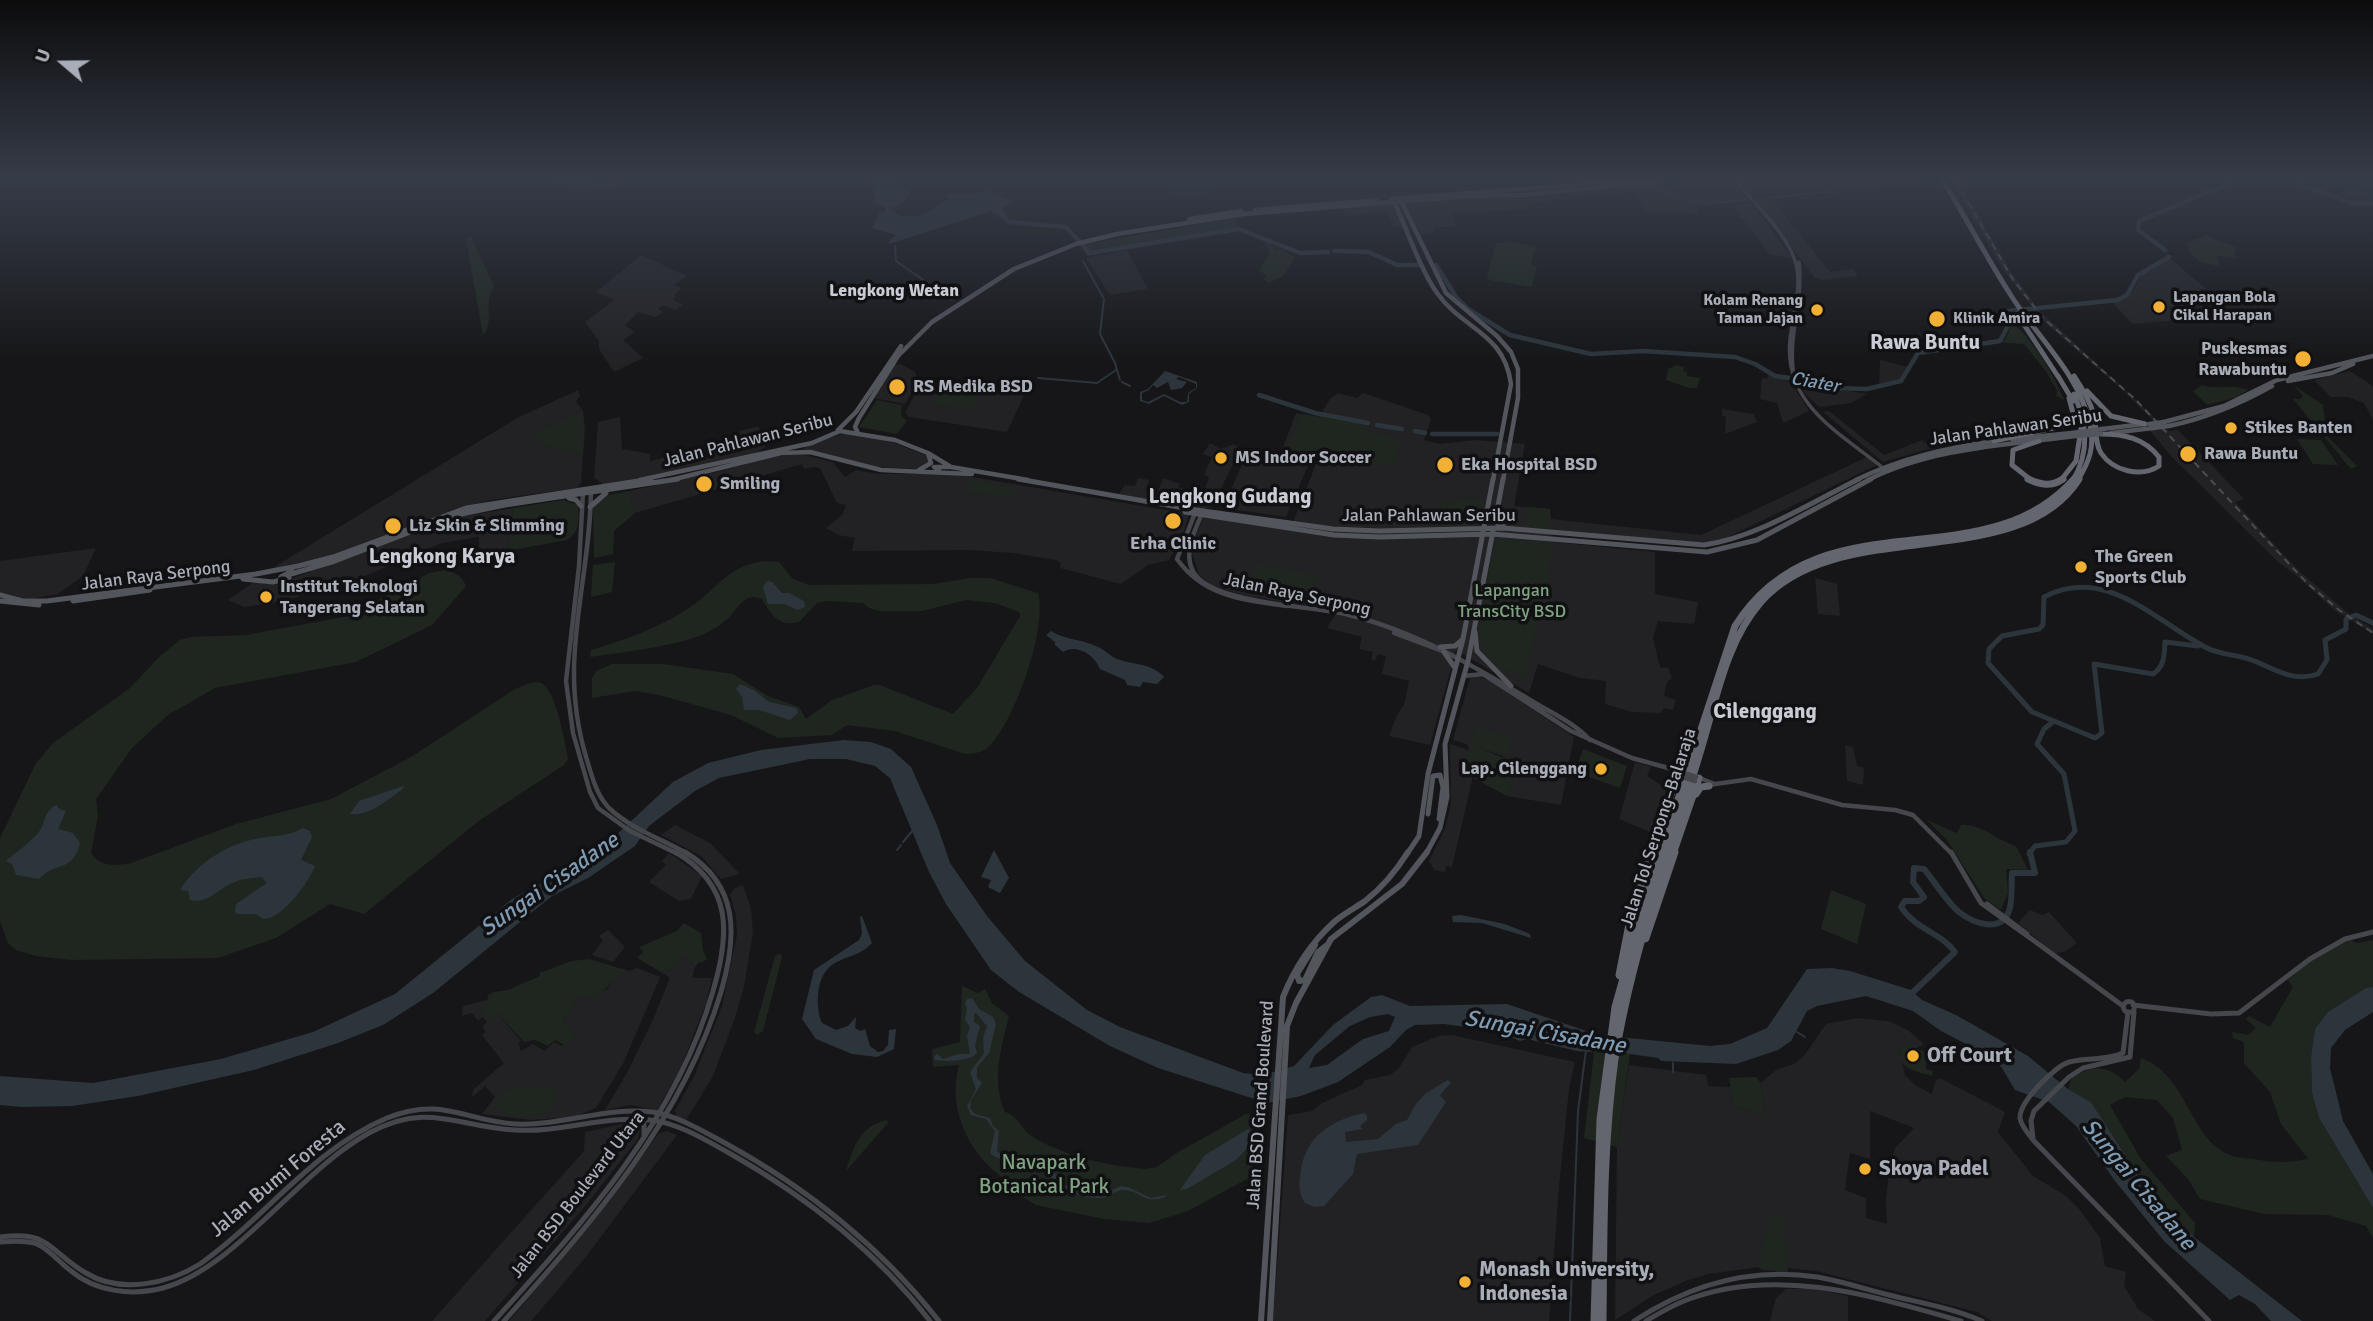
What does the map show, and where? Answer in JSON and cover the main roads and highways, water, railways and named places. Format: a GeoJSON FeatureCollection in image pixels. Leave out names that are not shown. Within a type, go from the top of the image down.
{"type":"FeatureCollection","features":[{"type":"Feature","properties":{"kind":"highway"},"geometry":{"type":"LineString","coordinates":[[1977,243],[2075,405],[2081,434],[2077,459],[2067,479],[2052,484],[2036,481],[2012,465],[2013,450],[2039,441]]}},
{"type":"Feature","properties":{"kind":"highway"},"geometry":{"type":"LineString","coordinates":[[2019,313],[2111,416],[2149,426]]}},
{"type":"Feature","properties":{"kind":"highway","name":"Jalan Tol Serpong–Balaraja"},"geometry":{"type":"LineString","coordinates":[[1595,1321],[1603,1164],[1623,994],[1636,938],[1731,655],[1748,618],[1766,596],[1802,569],[1847,554],[1981,534],[2036,520],[2063,500],[2081,479],[2087,469],[2092,446],[2092,432],[2085,405],[2072,381],[2019,313]]}},
{"type":"Feature","properties":{"kind":"highway"},"geometry":{"type":"LineString","coordinates":[[1994,441],[2056,429],[2070,422],[2071,405],[2058,376]]}},
{"type":"Feature","properties":{"kind":"highway"},"geometry":{"type":"LineString","coordinates":[[2074,376],[2091,406],[2099,448],[2103,455],[2116,466],[2131,471],[2151,471],[2159,466],[2159,457],[2145,443],[2130,437],[2101,432]]}},
{"type":"Feature","properties":{"kind":"highway"},"geometry":{"type":"LineString","coordinates":[[1636,938],[1676,773]]}},
{"type":"Feature","properties":{"kind":"highway"},"geometry":{"type":"LineString","coordinates":[[1689,808],[1697,780]]}},
{"type":"Feature","properties":{"kind":"highway"},"geometry":{"type":"LineString","coordinates":[[1623,994],[1621,961],[1636,938],[1698,789],[1712,785]]}},
{"type":"Feature","properties":{"kind":"highway","name":"Jalan Tol Serpong–Balaraja"},"geometry":{"type":"LineString","coordinates":[[1602,1321],[1603,1164]]}},
{"type":"Feature","properties":{"kind":"main road"},"geometry":{"type":"LineString","coordinates":[[836,432],[852,423],[898,356],[932,322],[1014,269],[1076,243]]}},
{"type":"Feature","properties":{"kind":"main road","name":"Jalan BSD Grand Boulevard"},"geometry":{"type":"LineString","coordinates":[[1270,1321],[1281,1011],[1289,982],[1306,951],[1328,929],[1392,877],[1419,836],[1428,774],[1463,639],[1502,440],[1510,374],[1502,353],[1490,338],[1447,305],[1437,293],[1414,243]]}},
{"type":"Feature","properties":{"kind":"main road","name":"Jalan BSD Grand Boulevard"},"geometry":{"type":"LineString","coordinates":[[1281,1049],[1289,1017],[1327,945],[1340,930],[1402,884],[1423,860],[1446,809],[1444,751],[1468,662],[1518,398],[1520,374],[1505,344],[1462,309],[1445,291],[1421,243]]}},
{"type":"Feature","properties":{"kind":"main road"},"geometry":{"type":"LineString","coordinates":[[1785,243],[1797,258],[1800,268],[1791,372],[1796,385],[1815,411],[1884,467]]}},
{"type":"Feature","properties":{"kind":"main road"},"geometry":{"type":"LineString","coordinates":[[1418,253],[1426,252]]}},
{"type":"Feature","properties":{"kind":"main road"},"geometry":{"type":"LineString","coordinates":[[1437,293],[1445,291]]}},
{"type":"Feature","properties":{"kind":"main road","name":"Jalan Pahlawan Seribu"},"geometry":{"type":"LineString","coordinates":[[591,491],[609,492],[676,479],[792,452],[816,453],[872,469],[948,469],[1196,510],[1380,534],[1459,534],[1507,528],[1607,539],[1713,544],[1763,526],[1884,467],[1941,449],[1994,441],[2185,424],[2277,384],[2332,373],[2358,361],[2373,358]]}},
{"type":"Feature","properties":{"kind":"main road","name":"Jalan Pahlawan Seribu"},"geometry":{"type":"LineString","coordinates":[[2166,424],[2228,407]]}},
{"type":"Feature","properties":{"kind":"main road"},"geometry":{"type":"LineString","coordinates":[[2174,420],[2197,414],[2201,417],[2185,424]]}},
{"type":"Feature","properties":{"kind":"main road"},"geometry":{"type":"LineString","coordinates":[[852,423],[858,433]]}},
{"type":"Feature","properties":{"kind":"main road","name":"Jalan Pahlawan Seribu"},"geometry":{"type":"LineString","coordinates":[[2101,432],[2149,426]]}},
{"type":"Feature","properties":{"kind":"main road","name":"Jalan Pahlawan Seribu"},"geometry":{"type":"LineString","coordinates":[[314,565],[466,508],[591,491],[675,475],[812,443],[836,432],[886,438],[928,453],[948,469],[1334,535],[1483,531]]}},
{"type":"Feature","properties":{"kind":"main road","name":"Jalan Pahlawan Seribu"},"geometry":{"type":"LineString","coordinates":[[1494,528],[1664,550],[1718,551],[1752,540],[1886,472],[1919,461],[1948,453],[2073,434]]}},
{"type":"Feature","properties":{"kind":"main road"},"geometry":{"type":"LineString","coordinates":[[914,471],[931,463],[928,453]]}},
{"type":"Feature","properties":{"kind":"main road","name":"Jalan BSD Boulevard Utara"},"geometry":{"type":"LineString","coordinates":[[570,662],[588,556],[591,491]]}},
{"type":"Feature","properties":{"kind":"main road","name":"Jalan Pahlawan Seribu"},"geometry":{"type":"LineString","coordinates":[[314,565],[452,516],[583,492]]}},
{"type":"Feature","properties":{"kind":"main road","name":"Jalan BSD Boulevard Utara"},"geometry":{"type":"LineString","coordinates":[[583,492],[568,711],[594,803],[611,820],[690,853],[711,872],[726,897],[733,926],[732,945],[717,1010],[695,1063],[671,1107],[663,1114]]}},
{"type":"Feature","properties":{"kind":"main road"},"geometry":{"type":"LineString","coordinates":[[590,507],[609,492]]}},
{"type":"Feature","properties":{"kind":"main road"},"geometry":{"type":"LineString","coordinates":[[1825,494],[1832,500]]}},
{"type":"Feature","properties":{"kind":"main road"},"geometry":{"type":"LineString","coordinates":[[559,498],[574,499],[581,506]]}},
{"type":"Feature","properties":{"kind":"main road"},"geometry":{"type":"LineString","coordinates":[[1177,556],[1195,513]]}},
{"type":"Feature","properties":{"kind":"main road"},"geometry":{"type":"LineString","coordinates":[[1486,513],[1490,516],[1496,514]]}},
{"type":"Feature","properties":{"kind":"main road"},"geometry":{"type":"LineString","coordinates":[[1181,566],[1188,568],[1192,564],[1189,540],[1202,514]]}},
{"type":"Feature","properties":{"kind":"main road"},"geometry":{"type":"LineString","coordinates":[[581,520],[586,515],[589,519]]}},
{"type":"Feature","properties":{"kind":"main road"},"geometry":{"type":"LineString","coordinates":[[1459,534],[1474,537],[1481,547],[1488,550]]}},
{"type":"Feature","properties":{"kind":"main road"},"geometry":{"type":"LineString","coordinates":[[1713,544],[1718,551]]}},
{"type":"Feature","properties":{"kind":"main road"},"geometry":{"type":"LineString","coordinates":[[1177,556],[1184,552],[1190,554]]}},
{"type":"Feature","properties":{"kind":"main road","name":"Jalan Raya Serpong"},"geometry":{"type":"LineString","coordinates":[[1177,556],[1181,566],[1197,583],[1222,592],[1351,617],[1442,649],[1468,662]]}},
{"type":"Feature","properties":{"kind":"main road","name":"Jalan Raya Serpong"},"geometry":{"type":"LineString","coordinates":[[1192,564],[1200,580],[1222,592]]}},
{"type":"Feature","properties":{"kind":"main road"},"geometry":{"type":"LineString","coordinates":[[314,565],[281,577],[283,573],[314,565]]}},
{"type":"Feature","properties":{"kind":"main road","name":"Jalan Raya Serpong"},"geometry":{"type":"LineString","coordinates":[[0,595],[16,600],[47,601],[314,565]]}},
{"type":"Feature","properties":{"kind":"main road","name":"Jalan Raya Serpong"},"geometry":{"type":"LineString","coordinates":[[0,601],[22,606],[247,579],[277,582],[314,565]]}},
{"type":"Feature","properties":{"kind":"main road"},"geometry":{"type":"LineString","coordinates":[[247,579],[272,579],[275,575],[259,574]]}},
{"type":"Feature","properties":{"kind":"main road"},"geometry":{"type":"LineString","coordinates":[[1475,622],[1477,652],[1511,686]]}},
{"type":"Feature","properties":{"kind":"main road"},"geometry":{"type":"LineString","coordinates":[[1455,668],[1442,649],[1455,646],[1463,639]]}},
{"type":"Feature","properties":{"kind":"main road"},"geometry":{"type":"LineString","coordinates":[[1468,662],[1511,686],[1573,730]]}},
{"type":"Feature","properties":{"kind":"main road"},"geometry":{"type":"LineString","coordinates":[[1464,676],[1483,674],[1590,740],[1632,758],[1712,785],[1751,779],[1842,805],[1895,810],[1913,816],[1948,847],[1975,895],[1992,910],[2132,1009],[2147,1007],[2211,1014],[2239,1013],[2310,958],[2345,939],[2373,932]]}},
{"type":"Feature","properties":{"kind":"main road","name":"Jalan BSD Boulevard Utara"},"geometry":{"type":"LineString","coordinates":[[504,1321],[599,1208],[663,1114],[702,1031],[723,956],[726,930],[723,907],[709,880],[686,859],[603,802],[580,736],[569,681]]}},
{"type":"Feature","properties":{"kind":"main road"},"geometry":{"type":"LineString","coordinates":[[1419,836],[1427,819],[1433,776],[1440,775],[1443,787],[1442,809],[1432,843]]}},
{"type":"Feature","properties":{"kind":"main road"},"geometry":{"type":"LineString","coordinates":[[1327,945],[1318,952],[1305,980],[1297,979],[1304,961],[1328,929]]}},
{"type":"Feature","properties":{"kind":"main road"},"geometry":{"type":"LineString","coordinates":[[2132,1009],[2123,1053],[2108,1059],[2065,1063],[2029,1099],[2021,1109],[2020,1119],[2034,1141],[2209,1321]]}},
{"type":"Feature","properties":{"kind":"main road"},"geometry":{"type":"LineString","coordinates":[[2034,1141],[2031,1121],[2034,1111],[2069,1077],[2083,1068],[2111,1064],[2130,1057],[2132,1009]]}},
{"type":"Feature","properties":{"kind":"main road"},"geometry":{"type":"LineString","coordinates":[[671,1107],[674,1118]]}},
{"type":"Feature","properties":{"kind":"main road","name":"Jalan Bumi Foresta"},"geometry":{"type":"LineString","coordinates":[[0,1242],[40,1244],[80,1278],[144,1291],[174,1284],[210,1265],[250,1226],[352,1137],[384,1119],[424,1109],[450,1109],[516,1124],[552,1124],[608,1114],[663,1114],[775,1171],[816,1198],[891,1275],[930,1321]]}},
{"type":"Feature","properties":{"kind":"main road","name":"Jalan Bumi Foresta"},"geometry":{"type":"LineString","coordinates":[[250,1226],[341,1152],[384,1125],[405,1119],[443,1115],[488,1127],[523,1130],[639,1119],[658,1121],[706,1141],[762,1171],[812,1203],[895,1268],[939,1321]]}},
{"type":"Feature","properties":{"kind":"main road"},"geometry":{"type":"LineString","coordinates":[[639,1119],[645,1127],[644,1139]]}},
{"type":"Feature","properties":{"kind":"main road","name":"Jalan BSD Boulevard Utara"},"geometry":{"type":"LineString","coordinates":[[494,1321],[569,1234],[658,1121]]}},
{"type":"Feature","properties":{"kind":"main road","name":"Jalan BSD Grand Boulevard"},"geometry":{"type":"LineString","coordinates":[[1261,1321],[1274,1181]]}},
{"type":"Feature","properties":{"kind":"main road","name":"Jalan Bumi Foresta"},"geometry":{"type":"LineString","coordinates":[[0,1237],[22,1234],[46,1240],[85,1273],[107,1284]]}},
{"type":"Feature","properties":{"kind":"main road"},"geometry":{"type":"LineString","coordinates":[[1634,1321],[1679,1294],[1724,1280],[1770,1274],[1822,1282],[1982,1321]]}},
{"type":"Feature","properties":{"kind":"main road"},"geometry":{"type":"LineString","coordinates":[[1646,1321],[1675,1305],[1724,1289],[1771,1282],[1822,1282]]}},
{"type":"Feature","properties":{"kind":"main road"},"geometry":{"type":"LineString","coordinates":[[1936,1310],[1961,1321]]}},
{"type":"Feature","properties":{"kind":"water"},"geometry":{"type":"Polygon","coordinates":[[[1165,371],[1197,382],[1197,388],[1189,394],[1189,402],[1182,405],[1164,396],[1149,404],[1140,401],[1140,392],[1148,389],[1165,371]],[[1179,377],[1176,379],[1187,382],[1182,388],[1171,390],[1168,382],[1157,388],[1153,385],[1142,393],[1142,400],[1148,402],[1164,394],[1180,402],[1187,402],[1188,393],[1196,388],[1196,384],[1179,377]]]}},
{"type":"Feature","properties":{"kind":"water"},"geometry":{"type":"Polygon","coordinates":[[[767,581],[772,582],[782,593],[789,593],[804,601],[805,607],[798,610],[784,604],[768,604],[763,587],[767,581]]]}},
{"type":"Feature","properties":{"kind":"water"},"geometry":{"type":"Polygon","coordinates":[[[1051,631],[1092,644],[1117,659],[1148,667],[1164,677],[1157,684],[1143,682],[1140,687],[1127,685],[1125,680],[1100,669],[1094,659],[1084,652],[1074,649],[1063,652],[1046,635],[1051,631]]]}},
{"type":"Feature","properties":{"kind":"water"},"geometry":{"type":"Polygon","coordinates":[[[740,684],[754,690],[769,702],[797,708],[798,713],[790,720],[759,710],[744,710],[742,697],[736,689],[740,684]]]}},
{"type":"Feature","properties":{"kind":"water","name":"Sungai Cisadane"},"geometry":{"type":"Polygon","coordinates":[[[844,740],[871,742],[891,749],[911,767],[937,825],[950,863],[987,916],[1025,961],[1087,1010],[1120,1027],[1243,1073],[1263,1075],[1294,1066],[1333,1025],[1371,997],[1382,995],[1410,1006],[1507,1004],[1598,1035],[1710,1046],[1730,1044],[1767,1028],[1807,969],[1832,968],[1850,971],[1911,990],[1922,1000],[1956,1015],[2028,1056],[2068,1089],[2091,1102],[2147,1189],[2194,1237],[2302,1321],[2271,1321],[2255,1304],[2239,1295],[2230,1300],[2164,1241],[2115,1181],[2076,1126],[2049,1102],[2015,1090],[2002,1068],[1989,1056],[1941,1031],[1913,1011],[1866,996],[1817,1006],[1807,1011],[1791,1041],[1778,1050],[1736,1064],[1661,1061],[1658,1058],[1630,1054],[1577,1051],[1527,1039],[1520,1041],[1497,1031],[1444,1024],[1415,1025],[1406,1030],[1390,1047],[1338,1082],[1301,1096],[1267,1103],[1158,1068],[1110,1046],[1019,992],[991,970],[946,904],[929,872],[890,778],[875,766],[846,759],[810,759],[719,778],[695,791],[649,826],[635,846],[588,878],[552,896],[433,993],[383,1025],[338,1043],[254,1070],[138,1096],[72,1106],[0,1105],[0,1076],[93,1083],[221,1059],[313,1032],[395,994],[512,899],[599,851],[673,782],[708,763],[761,750],[844,740]],[[1388,1014],[1370,1017],[1350,1026],[1315,1055],[1309,1068],[1327,1065],[1363,1039],[1389,1031],[1395,1017],[1388,1014]]]}},
{"type":"Feature","properties":{"kind":"water"},"geometry":{"type":"Polygon","coordinates":[[[403,786],[404,788],[378,806],[364,813],[350,814],[359,801],[403,786]]]}},
{"type":"Feature","properties":{"kind":"water"},"geometry":{"type":"Polygon","coordinates":[[[57,805],[59,809],[66,811],[58,829],[73,833],[80,843],[77,853],[68,863],[39,879],[16,875],[12,864],[6,861],[34,837],[41,829],[49,810],[57,805]]]}},
{"type":"Feature","properties":{"kind":"water"},"geometry":{"type":"Polygon","coordinates":[[[303,828],[310,831],[312,837],[301,860],[315,866],[294,898],[279,913],[264,919],[256,914],[237,914],[235,911],[236,904],[267,883],[261,877],[235,882],[212,896],[196,901],[190,900],[188,891],[180,890],[196,871],[226,849],[303,828]]]}},
{"type":"Feature","properties":{"kind":"water"},"geometry":{"type":"Polygon","coordinates":[[[994,850],[1009,878],[1000,893],[988,887],[991,880],[981,877],[994,850]]]}},
{"type":"Feature","properties":{"kind":"water"},"geometry":{"type":"Polygon","coordinates":[[[1461,915],[1505,924],[1530,934],[1531,938],[1482,923],[1453,922],[1452,916],[1461,915]]]}},
{"type":"Feature","properties":{"kind":"water"},"geometry":{"type":"Polygon","coordinates":[[[862,916],[872,943],[828,968],[818,991],[818,1008],[822,1023],[836,1030],[848,1026],[856,1017],[855,1028],[860,1031],[865,1029],[870,1046],[878,1052],[888,1045],[889,1030],[896,1029],[894,1049],[877,1057],[852,1054],[816,1039],[802,1019],[814,970],[859,940],[862,934],[862,916]]]}},
{"type":"Feature","properties":{"kind":"water"},"geometry":{"type":"Polygon","coordinates":[[[2373,987],[2373,1012],[2345,1030],[2331,1048],[2330,1068],[2343,1121],[2373,1174],[2373,1208],[2319,1118],[2312,1093],[2311,1057],[2315,1029],[2328,1012],[2366,988],[2373,987]]]}},
{"type":"Feature","properties":{"kind":"water"},"geometry":{"type":"Polygon","coordinates":[[[972,998],[979,1009],[993,1017],[996,1024],[989,1053],[977,1067],[977,1078],[982,1083],[971,1100],[970,1108],[975,1114],[990,1118],[999,1131],[997,1152],[1009,1158],[1027,1158],[1055,1173],[1064,1185],[1091,1194],[1103,1194],[1121,1186],[1151,1198],[1167,1195],[1165,1197],[1147,1199],[1124,1190],[1102,1198],[1086,1197],[1067,1190],[1026,1162],[1000,1159],[990,1153],[995,1131],[986,1119],[971,1115],[967,1106],[976,1089],[970,1072],[984,1053],[983,1038],[987,1026],[974,1014],[974,1022],[980,1026],[975,1045],[977,1053],[974,1056],[952,1061],[935,1060],[934,1057],[937,1054],[943,1059],[958,1054],[970,1054],[967,1036],[970,1027],[965,1020],[965,1004],[967,999],[972,998]]]}},
{"type":"Feature","properties":{"kind":"water"},"geometry":{"type":"Polygon","coordinates":[[[1448,1080],[1451,1083],[1440,1095],[1446,1102],[1418,1145],[1357,1154],[1353,1174],[1324,1206],[1314,1207],[1305,1203],[1301,1195],[1300,1174],[1308,1148],[1322,1131],[1341,1120],[1364,1113],[1367,1120],[1360,1126],[1362,1129],[1345,1132],[1346,1142],[1378,1139],[1396,1124],[1407,1120],[1426,1093],[1448,1080]]]}},
{"type":"Feature","properties":{"kind":"water"},"geometry":{"type":"Polygon","coordinates":[[[1248,1129],[1254,1133],[1254,1141],[1236,1160],[1187,1189],[1180,1190],[1205,1155],[1248,1129]]]}},
{"type":"Feature","properties":{"kind":"waterway","name":"Ciater"},"geometry":{"type":"LineString","coordinates":[[1080,243],[1090,253],[1154,243]]}},
{"type":"Feature","properties":{"kind":"waterway","name":"Ciater"},"geometry":{"type":"LineString","coordinates":[[1274,243],[1300,253],[1328,252]]}},
{"type":"Feature","properties":{"kind":"waterway","name":"Ciater"},"geometry":{"type":"LineString","coordinates":[[2155,243],[2165,250]]}},
{"type":"Feature","properties":{"kind":"waterway"},"geometry":{"type":"LineString","coordinates":[[895,246],[896,261],[952,300]]}},
{"type":"Feature","properties":{"kind":"waterway","name":"Ciater"},"geometry":{"type":"LineString","coordinates":[[1334,251],[1369,252],[1397,265],[1419,265]]}},
{"type":"Feature","properties":{"kind":"waterway","name":"Ciater"},"geometry":{"type":"LineString","coordinates":[[1436,265],[1456,297],[1468,309],[1510,335],[1591,354],[1643,351],[1735,357],[1755,364],[1775,376],[1814,381],[1834,388],[1867,389],[1901,381],[1918,353],[2000,341],[2011,320],[2008,311],[2118,300],[2127,295],[2138,275],[2169,257]]}},
{"type":"Feature","properties":{"kind":"waterway"},"geometry":{"type":"LineString","coordinates":[[1083,261],[1103,297]]}},
{"type":"Feature","properties":{"kind":"waterway"},"geometry":{"type":"LineString","coordinates":[[1104,299],[1100,334],[1115,363],[1120,380]]}},
{"type":"Feature","properties":{"kind":"waterway"},"geometry":{"type":"LineString","coordinates":[[1038,378],[1097,383],[1116,370]]}},
{"type":"Feature","properties":{"kind":"waterway"},"geometry":{"type":"LineString","coordinates":[[1122,382],[1130,386]]}},
{"type":"Feature","properties":{"kind":"waterway"},"geometry":{"type":"LineString","coordinates":[[1259,395],[1315,413],[1368,423]]}},
{"type":"Feature","properties":{"kind":"waterway"},"geometry":{"type":"LineString","coordinates":[[1377,425],[1402,429]]}},
{"type":"Feature","properties":{"kind":"waterway"},"geometry":{"type":"LineString","coordinates":[[1415,431],[1425,433]]}},
{"type":"Feature","properties":{"kind":"waterway"},"geometry":{"type":"LineString","coordinates":[[1432,434],[1497,434]]}},
{"type":"Feature","properties":{"kind":"waterway"},"geometry":{"type":"LineString","coordinates":[[2054,721],[2032,712],[1988,663],[1989,649],[2002,636],[2039,629],[2043,625],[2044,597],[2066,589],[2088,587],[2108,591],[2147,610],[2211,650],[2251,659],[2286,674],[2302,677],[2318,674],[2327,660],[2325,640],[2346,629],[2346,619],[2356,615],[2373,623]]}},
{"type":"Feature","properties":{"kind":"waterway"},"geometry":{"type":"LineString","coordinates":[[2054,721],[2095,738],[2102,733],[2094,664],[2153,674],[2162,664],[2165,642],[2198,646]]}},
{"type":"Feature","properties":{"kind":"waterway"},"geometry":{"type":"LineString","coordinates":[[2030,853],[2035,846],[2066,842],[2075,831],[2064,774],[2037,744],[2044,729],[2054,721]]}},
{"type":"Feature","properties":{"kind":"waterway"},"geometry":{"type":"LineString","coordinates":[[903,842],[914,829]]}},
{"type":"Feature","properties":{"kind":"waterway"},"geometry":{"type":"LineString","coordinates":[[897,850],[901,845]]}},
{"type":"Feature","properties":{"kind":"waterway"},"geometry":{"type":"LineString","coordinates":[[1909,996],[1955,952],[1913,920],[1901,907],[1905,901],[1919,901],[1924,897],[1913,882],[1914,868],[1924,869],[1959,912],[1979,923],[1994,924],[2005,918],[2009,911],[2012,873],[2035,873],[2030,853]]}},
{"type":"Feature","properties":{"kind":"waterway"},"geometry":{"type":"LineString","coordinates":[[1797,1032],[1805,1037]]}},
{"type":"Feature","properties":{"kind":"waterway","name":"Sungai Cisadane"},"geometry":{"type":"LineString","coordinates":[[1570,1321],[1578,1111],[1586,1050]]}},
{"type":"Feature","properties":{"kind":"waterway"},"geometry":{"type":"LineString","coordinates":[[1673,1063],[1673,1072]]}},
{"type":"Feature","properties":{"kind":"railway"},"geometry":{"type":"LineString","coordinates":[[1992,243],[2012,278],[2042,317],[2136,400],[2307,583],[2339,610],[2373,633]]}},
{"type":"Feature","properties":{"kind":"place","name":"Lapangan Bola Cikal Harapan"},"geometry":{"type":"Point","coordinates":[2159,307]}},
{"type":"Feature","properties":{"kind":"place","name":"Kolam Renang Taman Jajan"},"geometry":{"type":"Point","coordinates":[1817,310]}},
{"type":"Feature","properties":{"kind":"place","name":"Klinik Amira"},"geometry":{"type":"Point","coordinates":[1937,319]}},
{"type":"Feature","properties":{"kind":"place","name":"Puskesmas Rawabuntu"},"geometry":{"type":"Point","coordinates":[2303,359]}},
{"type":"Feature","properties":{"kind":"place","name":"RS Medika BSD"},"geometry":{"type":"Point","coordinates":[897,387]}},
{"type":"Feature","properties":{"kind":"place","name":"Stikes Banten"},"geometry":{"type":"Point","coordinates":[2231,428]}},
{"type":"Feature","properties":{"kind":"place","name":"Rawa Buntu"},"geometry":{"type":"Point","coordinates":[2188,454]}},
{"type":"Feature","properties":{"kind":"place","name":"MS Indoor Soccer"},"geometry":{"type":"Point","coordinates":[1221,458]}},
{"type":"Feature","properties":{"kind":"place","name":"Eka Hospital BSD"},"geometry":{"type":"Point","coordinates":[1445,465]}},
{"type":"Feature","properties":{"kind":"place","name":"Smiling"},"geometry":{"type":"Point","coordinates":[704,484]}},
{"type":"Feature","properties":{"kind":"place","name":"Erha Clinic"},"geometry":{"type":"Point","coordinates":[1173,521]}},
{"type":"Feature","properties":{"kind":"place","name":"Liz Skin & Slimming"},"geometry":{"type":"Point","coordinates":[393,526]}},
{"type":"Feature","properties":{"kind":"place","name":"The Green Sports Club"},"geometry":{"type":"Point","coordinates":[2081,567]}},
{"type":"Feature","properties":{"kind":"place","name":"Institut Teknologi Tangerang Selatan"},"geometry":{"type":"Point","coordinates":[266,597]}},
{"type":"Feature","properties":{"kind":"place","name":"Lap. Cilenggang"},"geometry":{"type":"Point","coordinates":[1601,769]}},
{"type":"Feature","properties":{"kind":"place","name":"Off Court"},"geometry":{"type":"Point","coordinates":[1913,1056]}},
{"type":"Feature","properties":{"kind":"place","name":"Skoya Padel"},"geometry":{"type":"Point","coordinates":[1865,1169]}},
{"type":"Feature","properties":{"kind":"place","name":"Monash University, Indonesia"},"geometry":{"type":"Point","coordinates":[1465,1282]}},
{"type":"Feature","properties":{"kind":"district","name":"Lengkong Wetan"},"geometry":{"type":"Point","coordinates":[894,291]}},
{"type":"Feature","properties":{"kind":"district","name":"Rawa Buntu"},"geometry":{"type":"Point","coordinates":[1925,343]}},
{"type":"Feature","properties":{"kind":"district","name":"Lengkong Gudang"},"geometry":{"type":"Point","coordinates":[1230,497]}},
{"type":"Feature","properties":{"kind":"district","name":"Lengkong Karya"},"geometry":{"type":"Point","coordinates":[442,557]}},
{"type":"Feature","properties":{"kind":"district","name":"Cilenggang"},"geometry":{"type":"Point","coordinates":[1765,712]}},
{"type":"Feature","properties":{"kind":"park label","name":"Lapangan TransCity BSD"},"geometry":{"type":"Point","coordinates":[1512,601]}},
{"type":"Feature","properties":{"kind":"park label","name":"Navapark Botanical Park"},"geometry":{"type":"Point","coordinates":[1044,1175]}}]}
